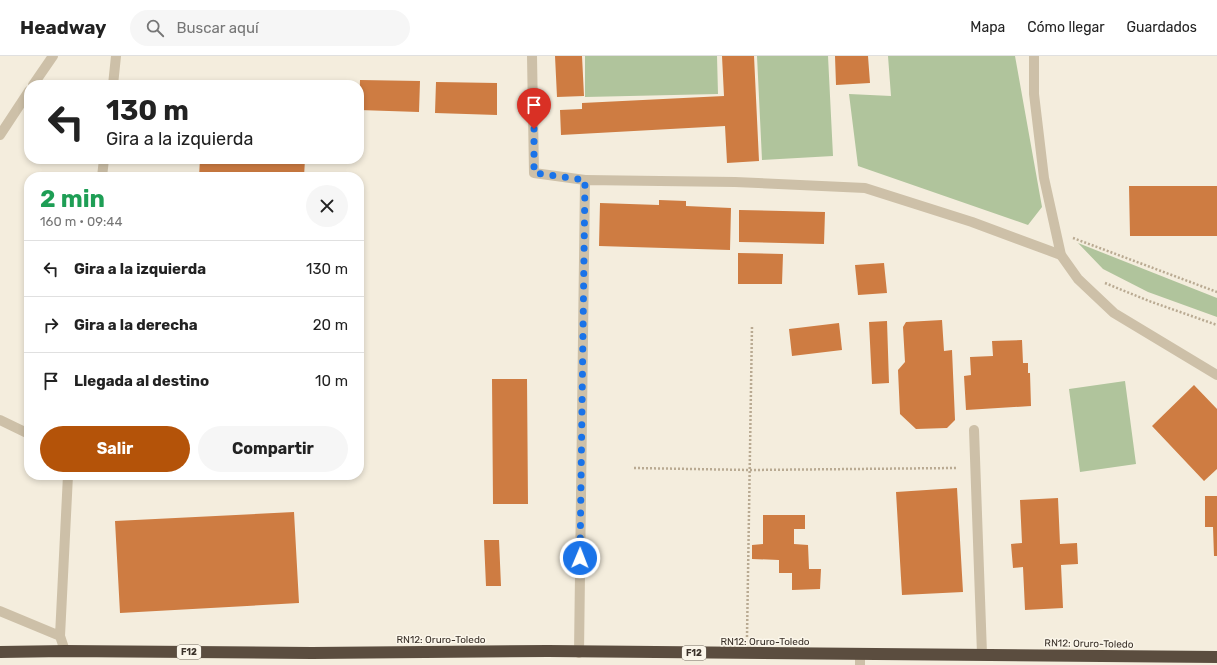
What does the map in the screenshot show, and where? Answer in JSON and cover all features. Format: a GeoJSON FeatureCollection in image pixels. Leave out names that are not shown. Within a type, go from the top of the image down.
{"type":"FeatureCollection","features":[{"type":"Feature","properties":{"kind":"highway","name":"RN12: Oruro-Toledo"},"geometry":{"type":"LineString","coordinates":[[65,651],[312,653],[548,651],[579,653],[747,654],[860,659],[982,654],[1076,660],[1217,657]]}},
{"type":"Feature","properties":{"kind":"highway","name":"F12"},"geometry":{"type":"LineString","coordinates":[[0,652],[65,651]]}},
{"type":"Feature","properties":{"kind":"street"},"geometry":{"type":"LineString","coordinates":[[36,80],[53,56]]}},
{"type":"Feature","properties":{"kind":"street"},"geometry":{"type":"LineString","coordinates":[[114,80],[116,56]]}},
{"type":"Feature","properties":{"kind":"street"},"geometry":{"type":"LineString","coordinates":[[532,56],[534,173],[585,180],[735,182],[865,188],[972,222],[1061,255]]}},
{"type":"Feature","properties":{"kind":"street"},"geometry":{"type":"LineString","coordinates":[[1034,56],[1034,94],[1044,178],[1061,255],[1078,279],[1114,313],[1217,375]]}},
{"type":"Feature","properties":{"kind":"street"},"geometry":{"type":"LineString","coordinates":[[0,135],[24,99]]}},
{"type":"Feature","properties":{"kind":"street"},"geometry":{"type":"LineString","coordinates":[[579,653],[585,180]]}},
{"type":"Feature","properties":{"kind":"street"},"geometry":{"type":"LineString","coordinates":[[0,420],[24,432]]}},
{"type":"Feature","properties":{"kind":"street"},"geometry":{"type":"LineString","coordinates":[[974,430],[982,654]]}},
{"type":"Feature","properties":{"kind":"street"},"geometry":{"type":"LineString","coordinates":[[65,651],[60,636],[68,480]]}},
{"type":"Feature","properties":{"kind":"street"},"geometry":{"type":"LineString","coordinates":[[0,611],[60,636]]}},
{"type":"Feature","properties":{"kind":"path"},"geometry":{"type":"LineString","coordinates":[[1074,243],[1072,238],[1217,292]]}},
{"type":"Feature","properties":{"kind":"path"},"geometry":{"type":"LineString","coordinates":[[1101,281],[1149,301],[1217,325]]}},
{"type":"Feature","properties":{"kind":"path"},"geometry":{"type":"LineString","coordinates":[[747,654],[752,326]]}},
{"type":"Feature","properties":{"kind":"path"},"geometry":{"type":"LineString","coordinates":[[634,468],[750,470],[956,468]]}},
{"type":"Feature","properties":{"kind":"green space"},"geometry":{"type":"Polygon","coordinates":[[[585,56],[717,56],[718,94],[585,97],[585,56]]]}},
{"type":"Feature","properties":{"kind":"green space"},"geometry":{"type":"Polygon","coordinates":[[[757,56],[828,56],[833,156],[762,160],[757,56]]]}},
{"type":"Feature","properties":{"kind":"green space"},"geometry":{"type":"Polygon","coordinates":[[[888,56],[1015,56],[1042,207],[1028,225],[858,166],[849,94],[891,96],[888,56]]]}},
{"type":"Feature","properties":{"kind":"green space"},"geometry":{"type":"Polygon","coordinates":[[[1078,243],[1217,298],[1217,317],[1148,292],[1103,269],[1078,243]]]}},
{"type":"Feature","properties":{"kind":"green space"},"geometry":{"type":"Polygon","coordinates":[[[1125,381],[1136,464],[1080,472],[1069,389],[1125,381]]]}},
{"type":"Feature","properties":{"kind":"building"},"geometry":{"type":"Polygon","coordinates":[[[555,56],[582,56],[584,96],[557,97],[555,56]]]}},
{"type":"Feature","properties":{"kind":"building"},"geometry":{"type":"Polygon","coordinates":[[[722,56],[754,56],[759,161],[727,163],[725,126],[561,135],[560,110],[582,109],[582,103],[724,96],[722,56]]]}},
{"type":"Feature","properties":{"kind":"building"},"geometry":{"type":"Polygon","coordinates":[[[835,56],[868,56],[870,83],[836,85],[835,56]]]}},
{"type":"Feature","properties":{"kind":"building"},"geometry":{"type":"Polygon","coordinates":[[[364,80],[420,81],[419,112],[364,110],[364,80]]]}},
{"type":"Feature","properties":{"kind":"building"},"geometry":{"type":"Polygon","coordinates":[[[436,82],[497,83],[497,115],[435,113],[436,82]]]}},
{"type":"Feature","properties":{"kind":"building"},"geometry":{"type":"Polygon","coordinates":[[[200,164],[305,164],[304,172],[199,172],[200,164]]]}},
{"type":"Feature","properties":{"kind":"building"},"geometry":{"type":"Polygon","coordinates":[[[1129,186],[1217,186],[1217,236],[1130,236],[1129,186]]]}},
{"type":"Feature","properties":{"kind":"building"},"geometry":{"type":"Polygon","coordinates":[[[659,200],[686,201],[686,206],[731,208],[730,250],[599,246],[600,203],[659,205],[659,200]]]}},
{"type":"Feature","properties":{"kind":"building"},"geometry":{"type":"Polygon","coordinates":[[[739,210],[825,212],[824,244],[739,242],[739,210]]]}},
{"type":"Feature","properties":{"kind":"building"},"geometry":{"type":"Polygon","coordinates":[[[738,253],[783,254],[782,284],[738,284],[738,253]]]}},
{"type":"Feature","properties":{"kind":"building"},"geometry":{"type":"Polygon","coordinates":[[[884,263],[887,293],[858,295],[855,265],[884,263]]]}},
{"type":"Feature","properties":{"kind":"building"},"geometry":{"type":"Polygon","coordinates":[[[942,320],[944,351],[952,350],[955,420],[947,428],[916,429],[900,414],[898,370],[905,362],[903,327],[906,322],[942,320]]]}},
{"type":"Feature","properties":{"kind":"building"},"geometry":{"type":"Polygon","coordinates":[[[887,321],[889,383],[872,384],[869,322],[887,321]]]}},
{"type":"Feature","properties":{"kind":"building"},"geometry":{"type":"Polygon","coordinates":[[[839,323],[842,350],[792,356],[789,329],[839,323]]]}},
{"type":"Feature","properties":{"kind":"building"},"geometry":{"type":"Polygon","coordinates":[[[1022,340],[1023,363],[1028,363],[1028,373],[1030,373],[1031,406],[966,410],[964,376],[971,375],[970,357],[993,356],[992,341],[1022,340]]]}},
{"type":"Feature","properties":{"kind":"building"},"geometry":{"type":"Polygon","coordinates":[[[492,379],[527,379],[528,504],[493,504],[492,379]]]}},
{"type":"Feature","properties":{"kind":"building"},"geometry":{"type":"Polygon","coordinates":[[[1194,385],[1217,409],[1217,469],[1204,481],[1152,426],[1194,385]]]}},
{"type":"Feature","properties":{"kind":"building"},"geometry":{"type":"Polygon","coordinates":[[[957,488],[963,592],[902,595],[896,492],[957,488]]]}},
{"type":"Feature","properties":{"kind":"building"},"geometry":{"type":"Polygon","coordinates":[[[1205,496],[1217,496],[1217,556],[1214,556],[1213,527],[1205,527],[1205,496]]]}},
{"type":"Feature","properties":{"kind":"building"},"geometry":{"type":"Polygon","coordinates":[[[1058,498],[1060,544],[1077,543],[1078,564],[1061,565],[1063,608],[1025,610],[1023,567],[1013,568],[1011,544],[1022,543],[1020,500],[1058,498]]]}},
{"type":"Feature","properties":{"kind":"building"},"geometry":{"type":"Polygon","coordinates":[[[294,512],[299,603],[120,613],[115,521],[294,512]]]}},
{"type":"Feature","properties":{"kind":"building"},"geometry":{"type":"Polygon","coordinates":[[[763,515],[805,515],[805,529],[794,529],[794,544],[808,545],[809,569],[821,569],[820,589],[792,590],[792,573],[779,573],[779,560],[752,559],[752,545],[763,544],[763,515]]]}},
{"type":"Feature","properties":{"kind":"building"},"geometry":{"type":"Polygon","coordinates":[[[484,540],[499,540],[501,586],[486,586],[484,540]]]}},
{"type":"Feature","properties":{"kind":"route"},"geometry":{"type":"LineString","coordinates":[[534,129],[534,173],[585,180],[580,558]]}}]}
